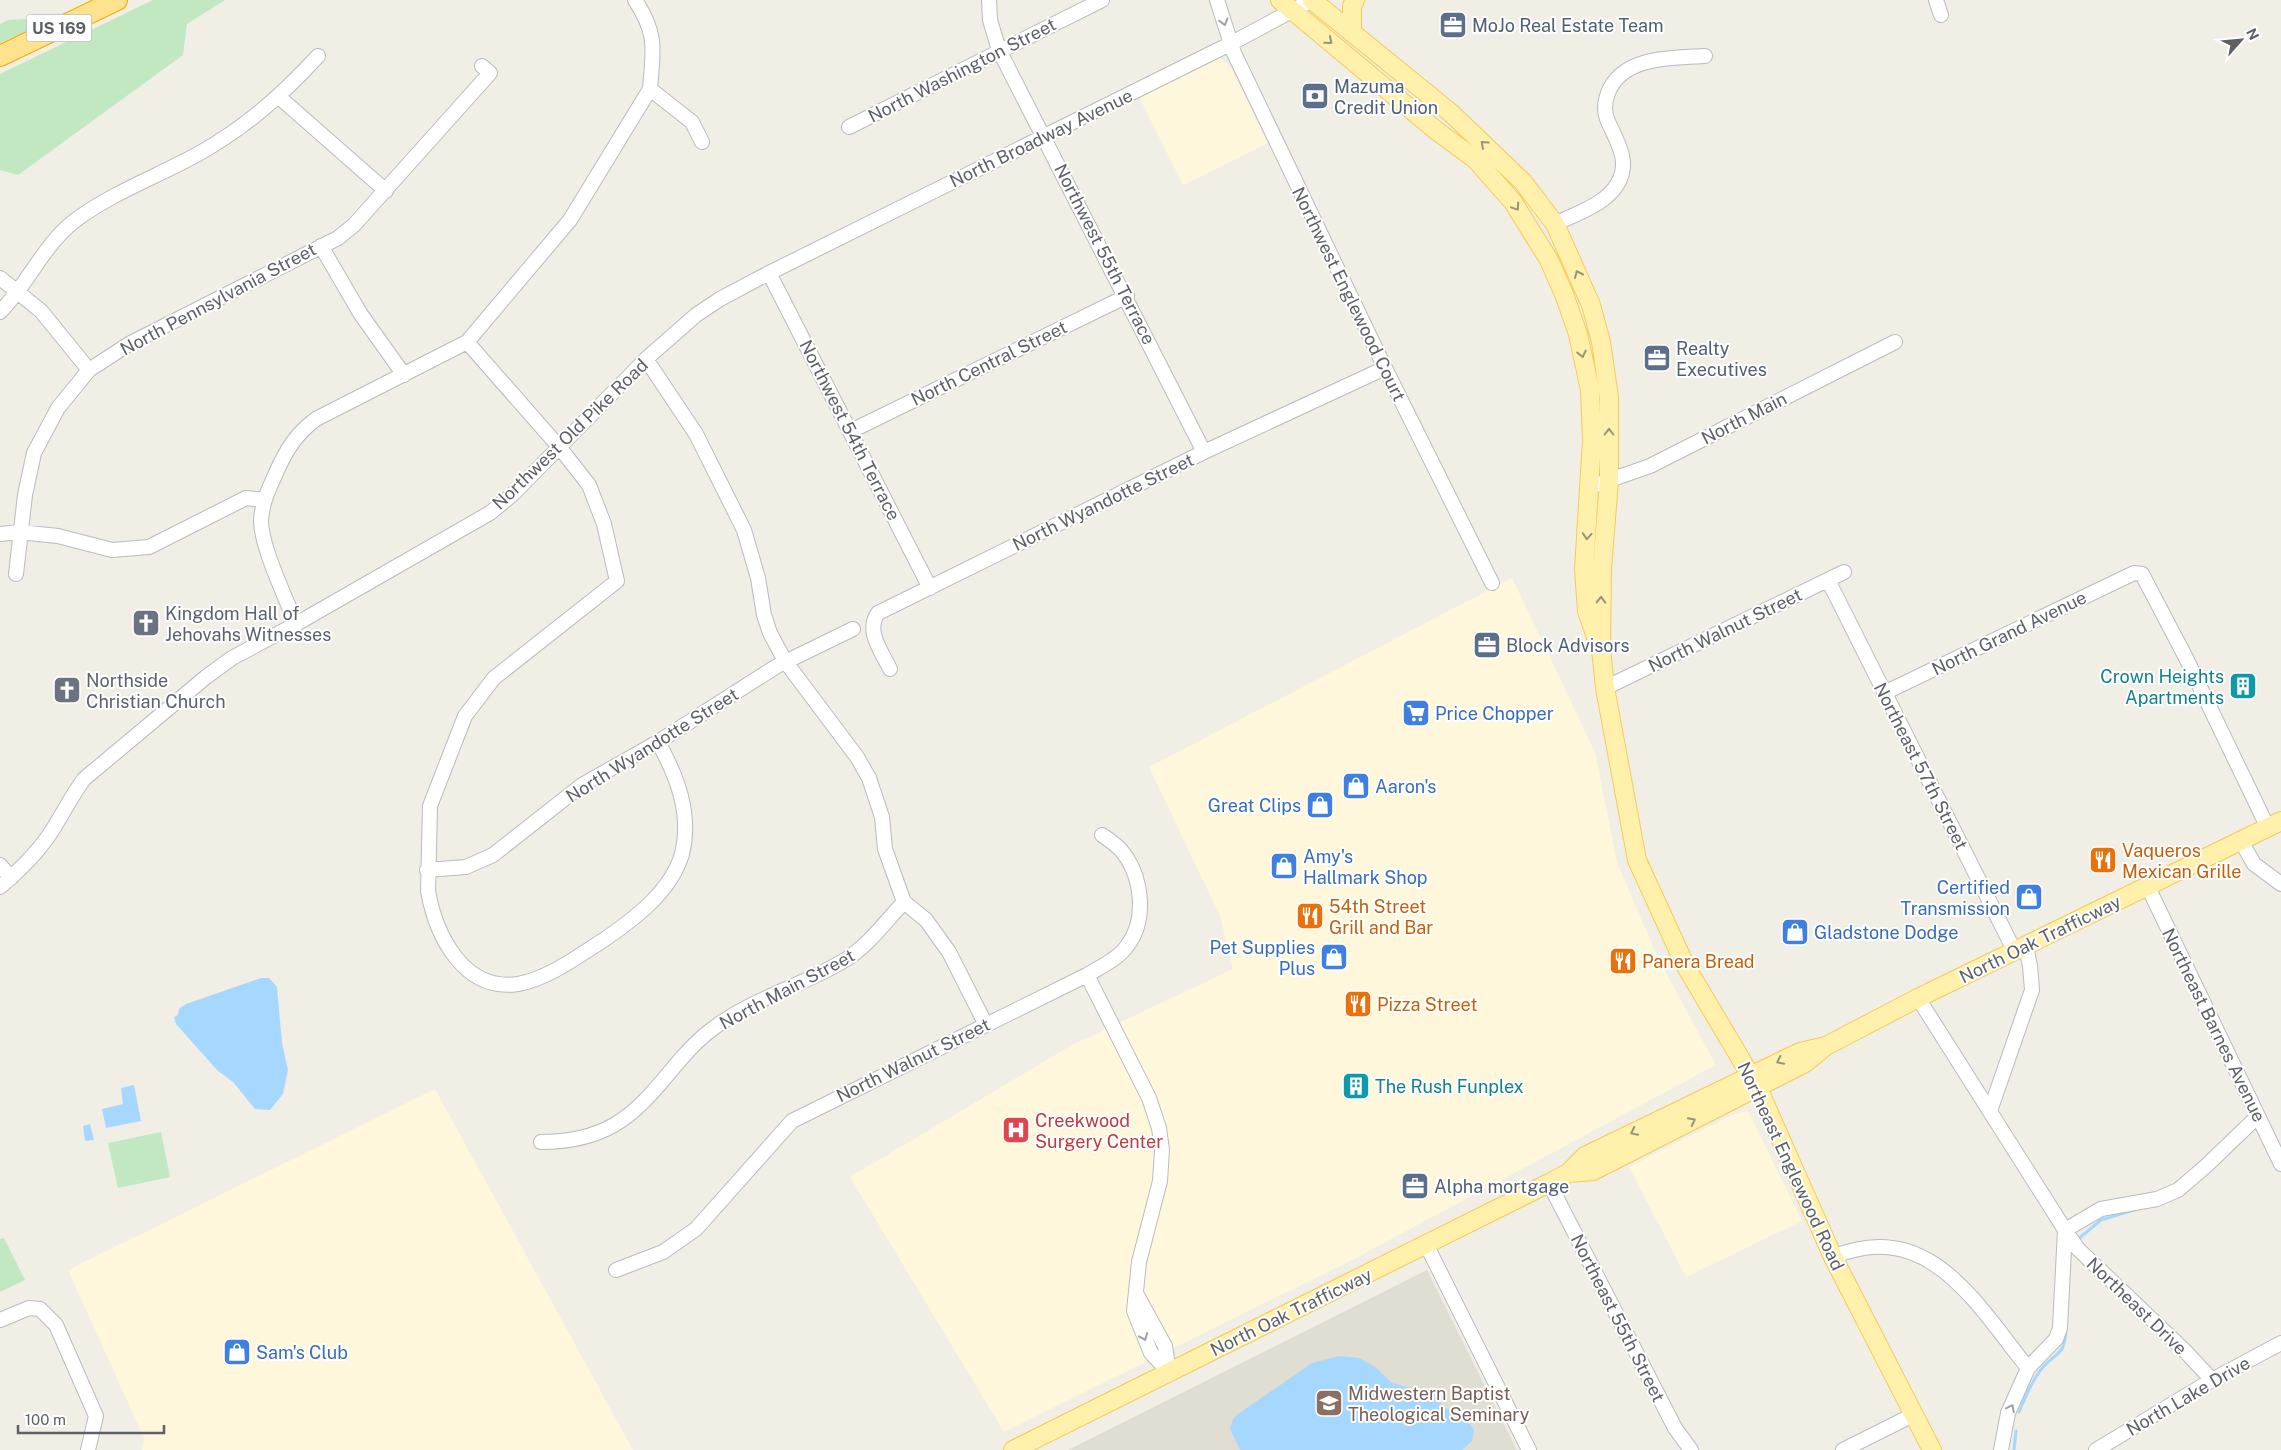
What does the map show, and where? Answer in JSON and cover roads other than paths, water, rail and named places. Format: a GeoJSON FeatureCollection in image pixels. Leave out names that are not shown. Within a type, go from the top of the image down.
{"type":"FeatureCollection","features":[{"type":"Feature","properties":{"kind":"highway","name":"US 169"},"geometry":{"type":"LineString","coordinates":[[0,56],[117,0]]}},
{"type":"Feature","properties":{"kind":"main road","name":"Northeast Englewood Road"},"geometry":{"type":"LineString","coordinates":[[1312,0],[1451,113],[1523,182],[1555,224],[1591,305],[1601,342],[1609,397],[1609,481],[1602,569],[1601,649],[1605,688],[1637,860],[1686,965],[1754,1082],[1833,1257],[1932,1450]]}},
{"type":"Feature","properties":{"kind":"main road"},"geometry":{"type":"LineString","coordinates":[[1352,32],[1352,6],[1355,0]]}},
{"type":"Feature","properties":{"kind":"main road","name":"Northeast Englewood Road"},"geometry":{"type":"LineString","coordinates":[[1286,5],[1438,132],[1475,159],[1513,202],[1539,244],[1564,294],[1578,334],[1590,390],[1592,441],[1584,569],[1587,611],[1601,649]]}},
{"type":"Feature","properties":{"kind":"main road","name":"North Oak Trafficway"},"geometry":{"type":"LineString","coordinates":[[1013,1450],[1549,1183],[1568,1173],[1585,1156],[1754,1082],[1800,1052],[1826,1046],[1918,998],[2275,824]]}},
{"type":"Feature","properties":{"kind":"street"},"geometry":{"type":"LineString","coordinates":[[296,624],[266,546],[261,521],[264,500],[286,451],[306,426],[322,416],[467,342],[570,220],[650,89],[653,66],[652,34],[648,19],[635,0]]}},
{"type":"Feature","properties":{"kind":"street","name":"Northwest 55th Terrace"},"geometry":{"type":"LineString","coordinates":[[989,0],[990,20],[1000,50],[1127,296],[1204,452]]}},
{"type":"Feature","properties":{"kind":"street","name":"North Washington Street"},"geometry":{"type":"LineString","coordinates":[[849,127],[1102,0]]}},
{"type":"Feature","properties":{"kind":"street","name":"Northwest Englewood Court"},"geometry":{"type":"LineString","coordinates":[[1217,0],[1230,44],[1384,368],[1492,583]]}},
{"type":"Feature","properties":{"kind":"street","name":"North Broadway Avenue"},"geometry":{"type":"LineString","coordinates":[[769,273],[1230,44],[1286,5],[1312,0]]}},
{"type":"Feature","properties":{"kind":"street"},"geometry":{"type":"LineString","coordinates":[[1936,0],[1941,15]]}},
{"type":"Feature","properties":{"kind":"street"},"geometry":{"type":"LineString","coordinates":[[0,312],[44,253],[76,219],[97,205],[220,142],[280,97],[318,56]]}},
{"type":"Feature","properties":{"kind":"street"},"geometry":{"type":"LineString","coordinates":[[1555,224],[1605,198],[1618,183],[1624,166],[1623,156],[1606,117],[1605,108],[1607,96],[1616,79],[1647,62],[1705,56]]}},
{"type":"Feature","properties":{"kind":"street","name":"North Pennsylvania Street"},"geometry":{"type":"LineString","coordinates":[[16,574],[19,532],[34,453],[58,408],[90,370],[129,344],[338,238],[354,225],[386,191],[490,73],[482,66]]}},
{"type":"Feature","properties":{"kind":"street"},"geometry":{"type":"LineString","coordinates":[[650,89],[692,122],[702,142]]}},
{"type":"Feature","properties":{"kind":"street"},"geometry":{"type":"LineString","coordinates":[[280,97],[386,191]]}},
{"type":"Feature","properties":{"kind":"street"},"geometry":{"type":"LineString","coordinates":[[321,246],[360,313],[404,375]]}},
{"type":"Feature","properties":{"kind":"street","name":"Northwest Old Pike Road"},"geometry":{"type":"LineString","coordinates":[[5,883],[32,858],[53,830],[71,796],[84,779],[206,677],[232,658],[296,624],[490,513],[513,494],[646,360],[696,315],[720,299],[769,273]]}},
{"type":"Feature","properties":{"kind":"street","name":"Northwest 54th Terrace"},"geometry":{"type":"LineString","coordinates":[[769,273],[930,588]]}},
{"type":"Feature","properties":{"kind":"street"},"geometry":{"type":"LineString","coordinates":[[0,278],[18,290],[41,311],[90,370]]}},
{"type":"Feature","properties":{"kind":"street","name":"North Central Street"},"geometry":{"type":"LineString","coordinates":[[851,431],[1127,296]]}},
{"type":"Feature","properties":{"kind":"street"},"geometry":{"type":"LineString","coordinates":[[467,342],[560,448],[589,485],[598,504],[617,581],[494,678],[464,716],[430,806],[427,870],[429,898],[437,925],[457,961],[472,974],[496,984],[516,984],[560,966],[612,934],[639,912],[670,881],[677,868],[684,838],[685,814],[676,776],[658,742]]}},
{"type":"Feature","properties":{"kind":"street","name":"North Main"},"geometry":{"type":"LineString","coordinates":[[1590,487],[1650,466],[1895,342]]}},
{"type":"Feature","properties":{"kind":"street"},"geometry":{"type":"LineString","coordinates":[[646,360],[696,434],[744,530],[758,578],[764,614],[770,633],[785,662],[856,757],[869,778],[882,817],[885,849],[904,902],[926,920],[949,952],[986,1025]]}},
{"type":"Feature","properties":{"kind":"street","name":"North Wyandotte Street"},"geometry":{"type":"LineString","coordinates":[[890,669],[873,635],[875,618],[878,613],[1204,452],[1384,368]]}},
{"type":"Feature","properties":{"kind":"street"},"geometry":{"type":"LineString","coordinates":[[0,534],[19,532],[58,536],[112,550],[149,547],[246,498],[264,500]]}},
{"type":"Feature","properties":{"kind":"street","name":"North Walnut Street"},"geometry":{"type":"LineString","coordinates":[[1605,688],[1844,572]]}},
{"type":"Feature","properties":{"kind":"street","name":"North Grand Avenue"},"geometry":{"type":"LineString","coordinates":[[1884,693],[2134,573],[2142,574],[2275,824]]}},
{"type":"Feature","properties":{"kind":"street","name":"Northeast 57th Street"},"geometry":{"type":"LineString","coordinates":[[1828,580],[1884,693],[2030,966],[2032,990],[2015,1045],[1990,1111]]}},
{"type":"Feature","properties":{"kind":"street","name":"North Wyandotte Street"},"geometry":{"type":"LineString","coordinates":[[427,870],[466,867],[493,855],[582,785],[658,742],[785,662],[853,629]]}},
{"type":"Feature","properties":{"kind":"street","name":"North Walnut Street"},"geometry":{"type":"LineString","coordinates":[[616,1270],[663,1252],[696,1229],[792,1121],[1087,975],[1108,963],[1127,947],[1136,930],[1140,912],[1138,887],[1131,867],[1120,850],[1102,835]]}},
{"type":"Feature","properties":{"kind":"street"},"geometry":{"type":"LineString","coordinates":[[2241,841],[2254,864],[2281,884]]}},
{"type":"Feature","properties":{"kind":"street"},"geometry":{"type":"LineString","coordinates":[[0,865],[5,883]]}},
{"type":"Feature","properties":{"kind":"street","name":"Northeast Barnes Avenue"},"geometry":{"type":"LineString","coordinates":[[2148,887],[2281,1164]]}},
{"type":"Feature","properties":{"kind":"street","name":"North Main Street"},"geometry":{"type":"LineString","coordinates":[[541,1142],[564,1141],[585,1137],[623,1119],[640,1105],[693,1046],[712,1029],[739,1012],[844,960],[869,941],[904,902]]}},
{"type":"Feature","properties":{"kind":"street"},"geometry":{"type":"LineString","coordinates":[[1087,975],[1149,1098],[1159,1128],[1162,1150],[1160,1181],[1139,1262],[1134,1311],[1150,1353],[1169,1372]]}},
{"type":"Feature","properties":{"kind":"street","name":"Northeast Drive"},"geometry":{"type":"LineString","coordinates":[[1918,998],[2078,1249],[2185,1351],[2212,1380]]}},
{"type":"Feature","properties":{"kind":"street"},"geometry":{"type":"LineString","coordinates":[[2001,1450],[2008,1413],[2028,1368],[2056,1339],[2060,1328],[2065,1230],[2101,1210],[2158,1199],[2178,1190],[2258,1116]]}},
{"type":"Feature","properties":{"kind":"street","name":"Northeast 55th Street"},"geometry":{"type":"LineString","coordinates":[[1549,1183],[1675,1428],[1691,1450]]}},
{"type":"Feature","properties":{"kind":"street"},"geometry":{"type":"LineString","coordinates":[[1426,1244],[1529,1450]]}},
{"type":"Feature","properties":{"kind":"street"},"geometry":{"type":"LineString","coordinates":[[1833,1257],[1863,1247],[1887,1245],[1938,1265],[1962,1286],[2028,1368]]}},
{"type":"Feature","properties":{"kind":"street"},"geometry":{"type":"LineString","coordinates":[[0,1320],[29,1308],[40,1310],[56,1325],[96,1416],[88,1450]]}},
{"type":"Feature","properties":{"kind":"street","name":"North Lake Drive"},"geometry":{"type":"LineString","coordinates":[[2096,1450],[2212,1380],[2281,1343]]}},
{"type":"Feature","properties":{"kind":"street"},"geometry":{"type":"LineString","coordinates":[[1843,1450],[1913,1415]]}},
{"type":"Feature","properties":{"kind":"water"},"geometry":{"type":"Polygon","coordinates":[[[261,978],[269,978],[277,987],[282,1043],[288,1070],[283,1094],[270,1110],[255,1109],[233,1082],[217,1070],[176,1024],[174,1017],[178,1015],[179,1009],[186,1004],[261,978]]]}},
{"type":"Feature","properties":{"kind":"water"},"geometry":{"type":"Polygon","coordinates":[[[134,1085],[141,1121],[106,1128],[102,1109],[123,1104],[121,1088],[134,1085]]]}},
{"type":"Feature","properties":{"kind":"water"},"geometry":{"type":"Polygon","coordinates":[[[90,1124],[94,1140],[85,1141],[83,1126],[90,1124]]]}},
{"type":"Feature","properties":{"kind":"water"},"geometry":{"type":"Polygon","coordinates":[[[1339,1356],[1359,1358],[1375,1367],[1392,1383],[1431,1393],[1445,1408],[1461,1413],[1474,1430],[1472,1441],[1462,1450],[1240,1450],[1230,1429],[1233,1419],[1238,1414],[1312,1363],[1339,1356]]]}},
{"type":"Feature","properties":{"kind":"waterway"},"geometry":{"type":"LineString","coordinates":[[2077,1240],[2101,1220],[2137,1209]]}},
{"type":"Feature","properties":{"kind":"waterway"},"geometry":{"type":"LineString","coordinates":[[2019,1412],[2036,1376],[2062,1349],[2066,1330]]}},
{"type":"Feature","properties":{"kind":"waterway"},"geometry":{"type":"LineString","coordinates":[[2014,1450],[2016,1431]]}},
{"type":"Feature","properties":{"kind":"place","name":"MoJo Real Estate Team"},"geometry":{"type":"Point","coordinates":[1453,25]}},
{"type":"Feature","properties":{"kind":"place","name":"Mazuma Credit Union"},"geometry":{"type":"Point","coordinates":[1315,96]}},
{"type":"Feature","properties":{"kind":"place","name":"Realty Executives"},"geometry":{"type":"Point","coordinates":[1657,358]}},
{"type":"Feature","properties":{"kind":"place","name":"Kingdom Hall of Jehovahs Witnesses"},"geometry":{"type":"Point","coordinates":[146,623]}},
{"type":"Feature","properties":{"kind":"place","name":"Block Advisors"},"geometry":{"type":"Point","coordinates":[1487,645]}},
{"type":"Feature","properties":{"kind":"place","name":"Crown Heights Apartments"},"geometry":{"type":"Point","coordinates":[2243,686]}},
{"type":"Feature","properties":{"kind":"place","name":"Northside Christian Church"},"geometry":{"type":"Point","coordinates":[67,690]}},
{"type":"Feature","properties":{"kind":"place","name":"Price Chopper"},"geometry":{"type":"Point","coordinates":[1416,713]}},
{"type":"Feature","properties":{"kind":"place","name":"Aaron's"},"geometry":{"type":"Point","coordinates":[1356,786]}},
{"type":"Feature","properties":{"kind":"place","name":"Great Clips"},"geometry":{"type":"Point","coordinates":[1320,805]}},
{"type":"Feature","properties":{"kind":"place","name":"Vaqueros Mexican Grille"},"geometry":{"type":"Point","coordinates":[2103,860]}},
{"type":"Feature","properties":{"kind":"place","name":"Amy's Hallmark Shop"},"geometry":{"type":"Point","coordinates":[1284,866]}},
{"type":"Feature","properties":{"kind":"place","name":"Certified Transmission"},"geometry":{"type":"Point","coordinates":[2029,897]}},
{"type":"Feature","properties":{"kind":"place","name":"54th Street Grill and Bar"},"geometry":{"type":"Point","coordinates":[1310,916]}},
{"type":"Feature","properties":{"kind":"place","name":"Gladstone Dodge"},"geometry":{"type":"Point","coordinates":[1795,932]}},
{"type":"Feature","properties":{"kind":"place","name":"Pet Supplies Plus"},"geometry":{"type":"Point","coordinates":[1334,957]}},
{"type":"Feature","properties":{"kind":"place","name":"Panera Bread"},"geometry":{"type":"Point","coordinates":[1623,961]}},
{"type":"Feature","properties":{"kind":"place","name":"Pizza Street"},"geometry":{"type":"Point","coordinates":[1358,1004]}},
{"type":"Feature","properties":{"kind":"place","name":"The Rush Funplex"},"geometry":{"type":"Point","coordinates":[1356,1086]}},
{"type":"Feature","properties":{"kind":"place","name":"Creekwood Surgery Center"},"geometry":{"type":"Point","coordinates":[1016,1130]}},
{"type":"Feature","properties":{"kind":"place","name":"Alpha mortgage"},"geometry":{"type":"Point","coordinates":[1415,1186]}},
{"type":"Feature","properties":{"kind":"place","name":"Sam's Club"},"geometry":{"type":"Point","coordinates":[237,1352]}},
{"type":"Feature","properties":{"kind":"place","name":"Midwestern Baptist Theological Seminary"},"geometry":{"type":"Point","coordinates":[1329,1403]}}]}
